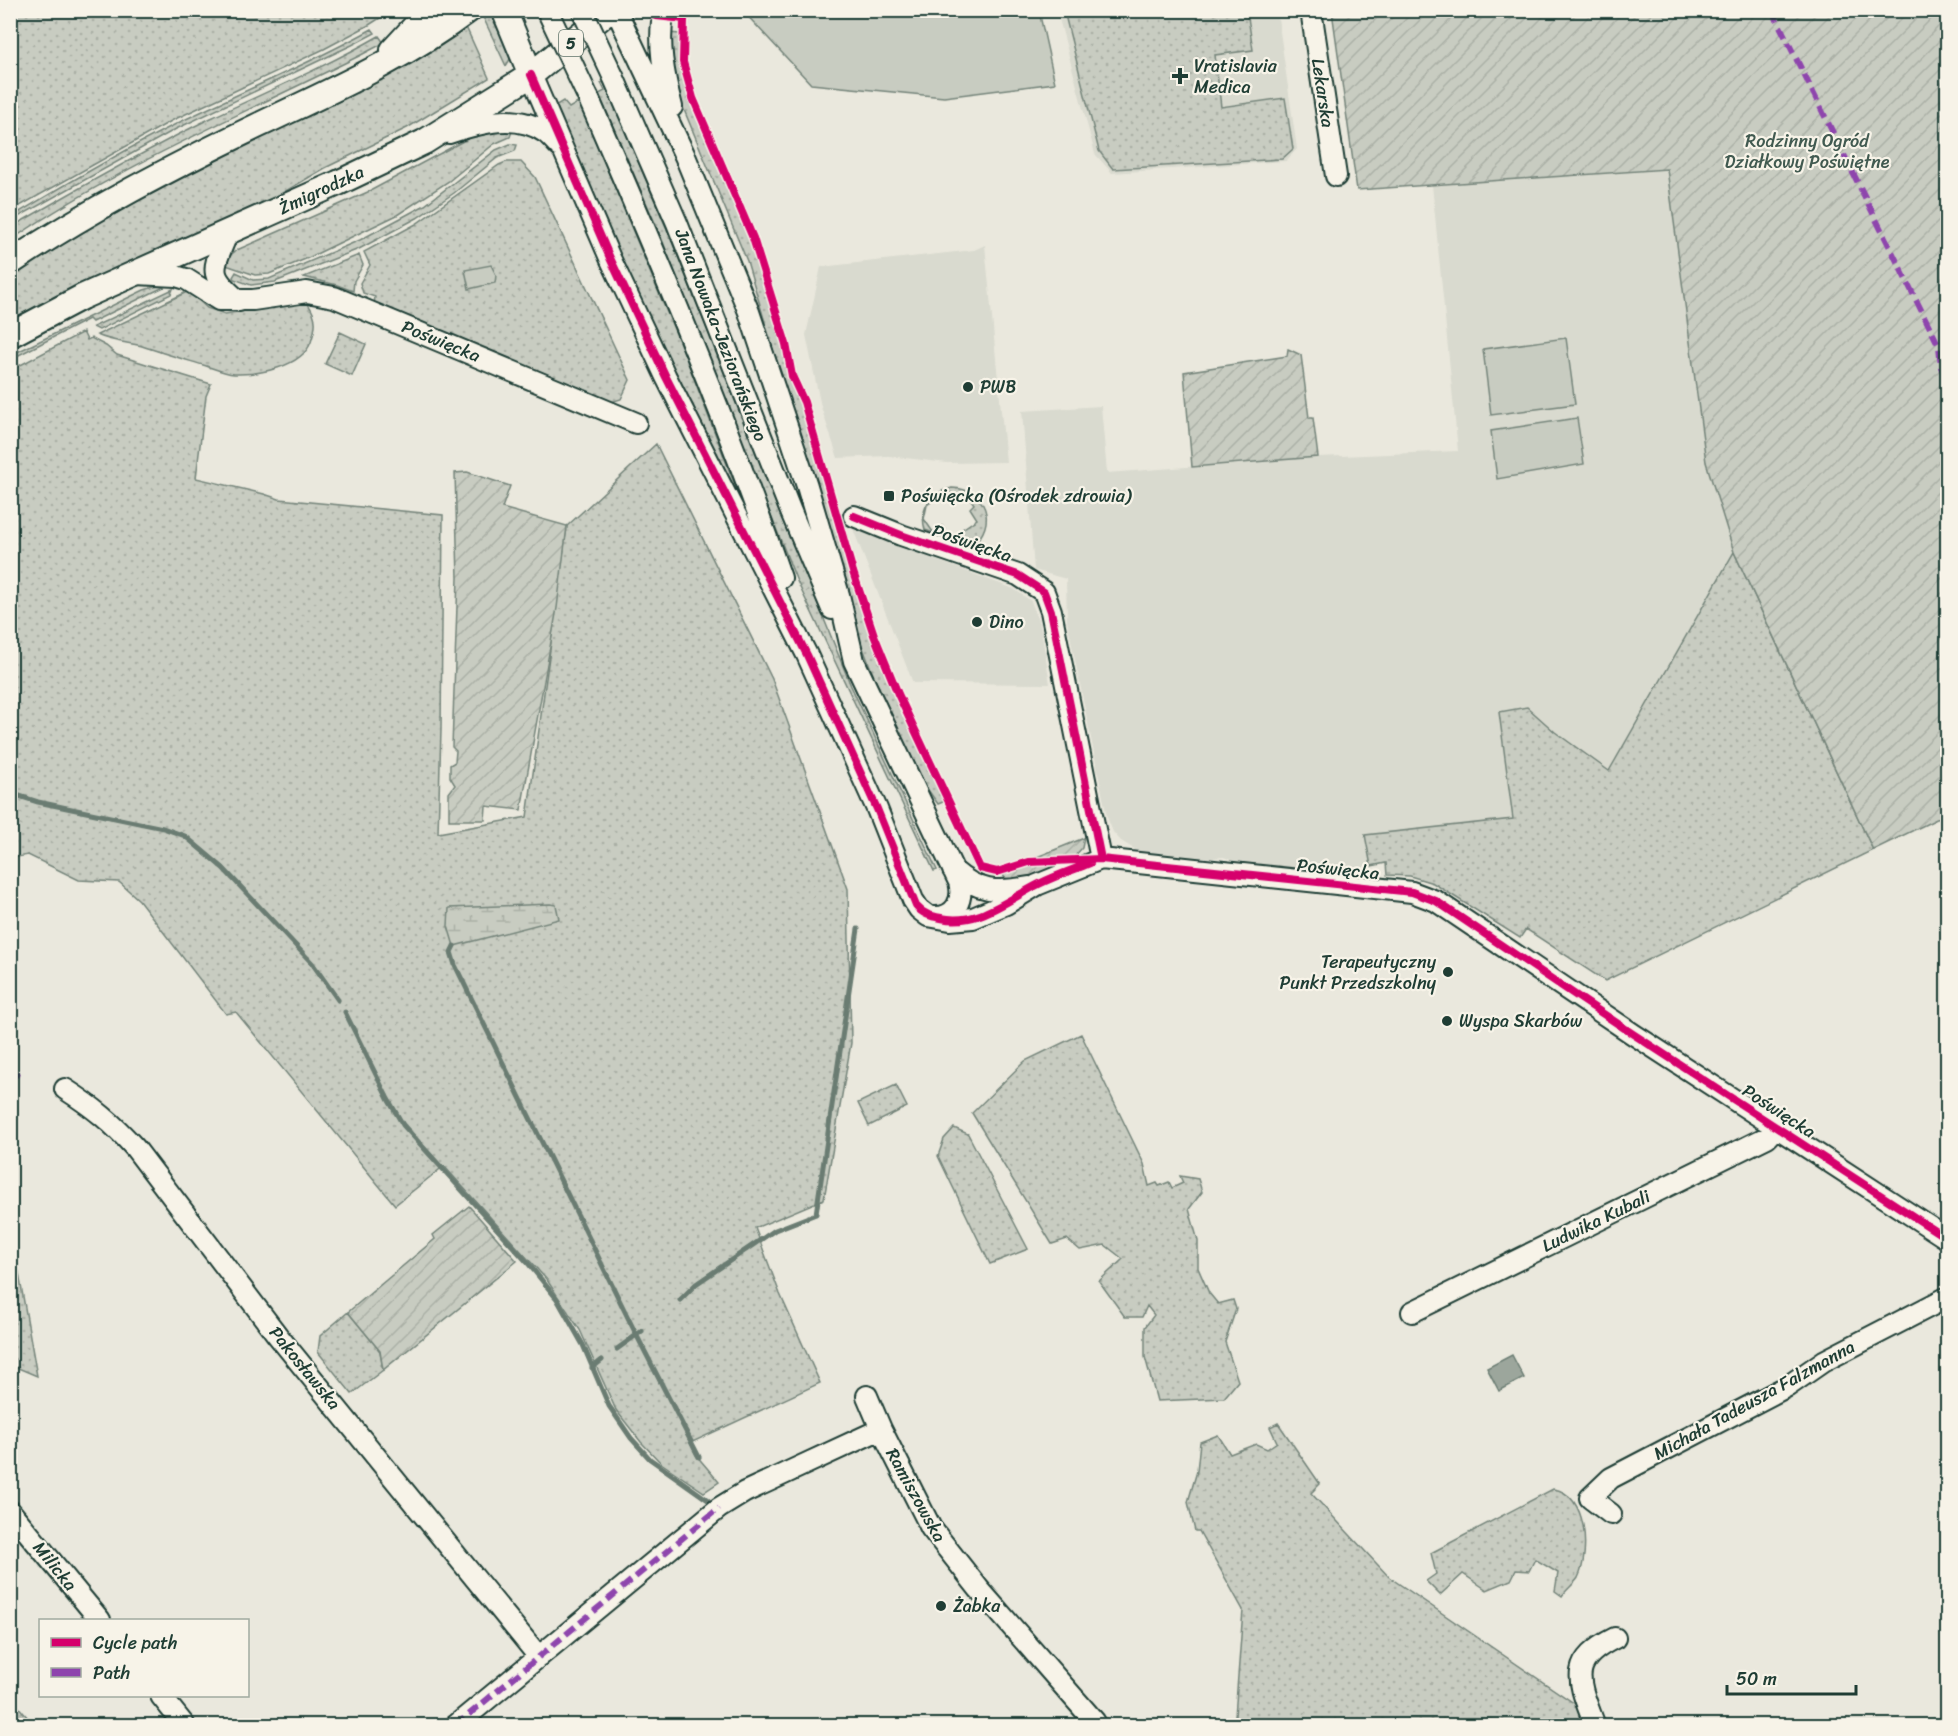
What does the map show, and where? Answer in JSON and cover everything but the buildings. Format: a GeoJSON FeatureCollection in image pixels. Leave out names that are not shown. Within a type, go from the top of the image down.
{"type":"FeatureCollection","features":[{"type":"Feature","properties":{"kind":"main road"},"geometry":{"type":"LineString","coordinates":[[373,71],[430,10]]}},
{"type":"Feature","properties":{"kind":"main road"},"geometry":{"type":"LineString","coordinates":[[10,263],[144,182],[373,71],[426,41],[469,10]]}},
{"type":"Feature","properties":{"kind":"main road"},"geometry":{"type":"LineString","coordinates":[[504,10],[531,75]]}},
{"type":"Feature","properties":{"kind":"main road","name":"Żmigrodzka"},"geometry":{"type":"LineString","coordinates":[[10,335],[82,297],[424,142],[531,75],[610,10]]}},
{"type":"Feature","properties":{"kind":"street","name":"Jana Nowaka-Jeziorańskiego"},"geometry":{"type":"LineString","coordinates":[[547,10],[650,238],[758,513],[807,655]]}},
{"type":"Feature","properties":{"kind":"street","name":"Jana Nowaka-Jeziorańskiego"},"geometry":{"type":"LineString","coordinates":[[582,10],[677,223],[784,495],[854,661]]}},
{"type":"Feature","properties":{"kind":"street"},"geometry":{"type":"LineString","coordinates":[[616,10],[685,156],[749,312],[772,377],[832,572],[854,661],[961,889],[960,901],[950,913],[932,917]]}},
{"type":"Feature","properties":{"kind":"street"},"geometry":{"type":"LineString","coordinates":[[664,10],[661,33],[665,78],[685,156]]}},
{"type":"Feature","properties":{"kind":"street","name":"Lekarska"},"geometry":{"type":"LineString","coordinates":[[1311,10],[1336,176]]}},
{"type":"Feature","properties":{"kind":"street"},"geometry":{"type":"LineString","coordinates":[[531,75],[610,258],[666,376],[807,655],[878,809],[913,900],[922,912],[932,917],[950,921],[973,918],[1006,904],[1037,885],[1101,859]]}},
{"type":"Feature","properties":{"kind":"street"},"geometry":{"type":"LineString","coordinates":[[424,142],[479,123],[514,121],[546,133],[565,152]]}},
{"type":"Feature","properties":{"kind":"street"},"geometry":{"type":"LineString","coordinates":[[228,232],[217,259],[215,275],[222,287],[239,301]]}},
{"type":"Feature","properties":{"kind":"street","name":"Poświęcka"},"geometry":{"type":"LineString","coordinates":[[135,274],[176,276],[186,279],[219,300],[239,301],[307,292],[334,297],[636,423]]}},
{"type":"Feature","properties":{"kind":"street","name":"Poświęcka"},"geometry":{"type":"LineString","coordinates":[[854,516],[901,535],[1018,575],[1044,592],[1051,611],[1101,859],[1412,892],[1436,901],[1947,1239]]}},
{"type":"Feature","properties":{"kind":"street"},"geometry":{"type":"LineString","coordinates":[[952,869],[969,883],[984,889],[996,891],[1037,885]]}},
{"type":"Feature","properties":{"kind":"street","name":"Pakosławska"},"geometry":{"type":"LineString","coordinates":[[65,1089],[101,1113],[128,1140],[278,1336],[539,1657]]}},
{"type":"Feature","properties":{"kind":"street","name":"Ludwika Kubali"},"geometry":{"type":"LineString","coordinates":[[1412,1312],[1767,1137],[1776,1127]]}},
{"type":"Feature","properties":{"kind":"street","name":"Michała Tadeusza Falzmanna"},"geometry":{"type":"LineString","coordinates":[[1611,1514],[1590,1498],[1611,1478],[1788,1386],[1824,1361],[1947,1296]]}},
{"type":"Feature","properties":{"kind":"street","name":"Ramiszowska"},"geometry":{"type":"LineString","coordinates":[[867,1396],[918,1505],[936,1535],[979,1589],[1095,1722]]}},
{"type":"Feature","properties":{"kind":"street"},"geometry":{"type":"LineString","coordinates":[[454,1725],[719,1508],[745,1492],[881,1429]]}},
{"type":"Feature","properties":{"kind":"street","name":"Milicka"},"geometry":{"type":"LineString","coordinates":[[10,1511],[99,1619]]}},
{"type":"Feature","properties":{"kind":"street"},"geometry":{"type":"LineString","coordinates":[[1595,1725],[1580,1685],[1582,1664],[1594,1648],[1615,1638]]}},
{"type":"Feature","properties":{"kind":"street"},"geometry":{"type":"LineString","coordinates":[[163,1697],[185,1725]]}},
{"type":"Feature","properties":{"kind":"shaded area","name":"Vratislavia Medica"},"geometry":{"type":"Polygon","coordinates":[[[1057,11],[1277,11],[1297,149],[1286,161],[1112,173],[1095,154],[1057,11]]]}},
{"type":"Feature","properties":{"kind":"shaded area"},"geometry":{"type":"Polygon","coordinates":[[[1667,169],[1706,462],[1734,552],[1873,850],[1605,981],[1526,929],[1520,938],[1433,883],[1410,876],[1387,875],[1386,863],[1360,869],[1359,872],[1288,867],[1235,862],[1224,857],[1201,859],[1139,852],[1121,841],[1113,832],[1107,817],[1067,621],[1066,579],[1034,570],[1022,411],[1101,406],[1107,473],[1318,457],[1458,451],[1432,185],[1667,169]]]}},
{"type":"Feature","properties":{"kind":"shaded area","name":"PWB"},"geometry":{"type":"Polygon","coordinates":[[[985,245],[1006,462],[947,463],[889,456],[838,458],[821,407],[806,335],[821,267],[974,250],[985,245]]]}},
{"type":"Feature","properties":{"kind":"shaded area"},"geometry":{"type":"Polygon","coordinates":[[[853,529],[1014,589],[1031,601],[1041,628],[1050,684],[913,683],[853,529]]]}},
{"type":"Feature","properties":{"kind":"shaded area"},"geometry":{"type":"Polygon","coordinates":[[[1512,1355],[1524,1378],[1499,1391],[1487,1368],[1512,1355]]]}},
{"type":"Feature","properties":{"kind":"green space"},"geometry":{"type":"Polygon","coordinates":[[[11,10],[391,11],[324,49],[173,120],[11,211],[11,10]]]}},
{"type":"Feature","properties":{"kind":"green space"},"geometry":{"type":"Polygon","coordinates":[[[743,11],[1039,11],[1055,83],[944,97],[811,84],[743,11]]]}},
{"type":"Feature","properties":{"kind":"green space","name":"Vratislavia Medica"},"geometry":{"type":"Polygon","coordinates":[[[1064,11],[1247,11],[1253,50],[1215,55],[1221,107],[1285,98],[1293,149],[1282,159],[1113,169],[1099,151],[1064,11]]]}},
{"type":"Feature","properties":{"kind":"green space","name":"Rodzinny Ogród Działkowy Poświętne"},"geometry":{"type":"Polygon","coordinates":[[[1332,11],[1947,11],[1948,356],[1945,358],[1948,364],[1947,814],[1873,850],[1734,552],[1706,462],[1667,169],[1357,190],[1332,11]]]}},
{"type":"Feature","properties":{"kind":"green space"},"geometry":{"type":"Polygon","coordinates":[[[490,14],[512,56],[506,66],[483,17],[490,14]]]}},
{"type":"Feature","properties":{"kind":"green space"},"geometry":{"type":"Polygon","coordinates":[[[466,27],[489,78],[407,128],[325,168],[262,205],[11,322],[11,277],[81,232],[175,178],[390,75],[466,27]]]}},
{"type":"Feature","properties":{"kind":"green space"},"geometry":{"type":"Polygon","coordinates":[[[372,29],[375,33],[176,129],[11,221],[11,217],[153,136],[323,55],[372,29]]]}},
{"type":"Feature","properties":{"kind":"green space"},"geometry":{"type":"Polygon","coordinates":[[[668,33],[680,34],[680,58],[688,92],[757,257],[781,337],[787,373],[799,399],[853,583],[875,647],[902,711],[945,801],[938,804],[916,773],[883,700],[853,622],[747,261],[677,93],[668,33]]]}},
{"type":"Feature","properties":{"kind":"green space"},"geometry":{"type":"Polygon","coordinates":[[[379,36],[384,43],[139,164],[52,213],[11,240],[10,228],[110,171],[185,131],[379,36]]]}},
{"type":"Feature","properties":{"kind":"green space"},"geometry":{"type":"Polygon","coordinates":[[[604,82],[666,227],[851,686],[937,870],[934,871],[796,579],[659,232],[599,94],[605,91],[601,83],[604,82]]]}},
{"type":"Feature","properties":{"kind":"green space"},"geometry":{"type":"Polygon","coordinates":[[[563,101],[569,108],[579,102],[686,358],[748,519],[668,365],[550,109],[563,101]]]}},
{"type":"Feature","properties":{"kind":"green space"},"geometry":{"type":"Polygon","coordinates":[[[513,128],[510,137],[494,144],[449,181],[397,215],[308,258],[269,274],[255,275],[226,265],[229,256],[237,250],[370,191],[480,132],[513,128]]]}},
{"type":"Feature","properties":{"kind":"green space"},"geometry":{"type":"Polygon","coordinates":[[[510,144],[517,145],[515,151],[497,158],[454,193],[417,218],[359,249],[275,282],[251,285],[233,277],[236,272],[253,280],[269,279],[360,240],[425,205],[496,150],[510,144]]]}},
{"type":"Feature","properties":{"kind":"green space"},"geometry":{"type":"Polygon","coordinates":[[[506,162],[521,162],[535,177],[630,380],[621,399],[608,403],[374,304],[375,297],[363,293],[360,283],[370,265],[364,252],[416,224],[506,162]]]}},
{"type":"Feature","properties":{"kind":"green space"},"geometry":{"type":"Polygon","coordinates":[[[359,255],[363,265],[354,281],[353,291],[304,277],[359,255]]]}},
{"type":"Feature","properties":{"kind":"green space"},"geometry":{"type":"Polygon","coordinates":[[[491,265],[496,275],[495,283],[469,289],[465,270],[491,265]]]}},
{"type":"Feature","properties":{"kind":"green space"},"geometry":{"type":"Polygon","coordinates":[[[172,283],[92,322],[89,319],[11,359],[11,355],[144,290],[172,283]]]}},
{"type":"Feature","properties":{"kind":"green space"},"geometry":{"type":"Polygon","coordinates":[[[173,289],[171,294],[99,330],[93,327],[173,289]]]}},
{"type":"Feature","properties":{"kind":"green space"},"geometry":{"type":"Polygon","coordinates":[[[189,291],[207,308],[225,314],[301,302],[308,304],[315,323],[311,342],[299,358],[278,368],[255,373],[234,374],[97,335],[189,291]]]}},
{"type":"Feature","properties":{"kind":"green space"},"geometry":{"type":"Polygon","coordinates":[[[83,332],[87,340],[91,338],[117,355],[211,384],[206,396],[196,478],[279,499],[443,515],[438,833],[527,817],[567,526],[656,444],[772,679],[848,889],[851,1043],[824,1199],[755,1228],[780,1294],[820,1383],[690,1443],[696,1455],[719,1482],[704,1492],[661,1463],[641,1442],[616,1410],[580,1330],[547,1280],[444,1166],[395,1205],[236,1012],[226,1014],[139,900],[119,882],[79,880],[28,855],[11,858],[11,370],[83,332]]]}},
{"type":"Feature","properties":{"kind":"green space"},"geometry":{"type":"Polygon","coordinates":[[[340,332],[366,344],[352,376],[325,364],[340,332]]]}},
{"type":"Feature","properties":{"kind":"green space"},"geometry":{"type":"Polygon","coordinates":[[[1566,338],[1575,404],[1491,415],[1483,349],[1566,338]]]}},
{"type":"Feature","properties":{"kind":"green space"},"geometry":{"type":"Polygon","coordinates":[[[1288,349],[1301,355],[1309,418],[1313,418],[1318,457],[1192,467],[1184,372],[1287,356],[1288,349]]]}},
{"type":"Feature","properties":{"kind":"green space"},"geometry":{"type":"Polygon","coordinates":[[[1577,418],[1584,464],[1497,479],[1491,431],[1577,418]]]}},
{"type":"Feature","properties":{"kind":"green space"},"geometry":{"type":"Polygon","coordinates":[[[467,472],[510,486],[502,508],[567,526],[557,608],[521,810],[486,806],[485,820],[449,820],[449,793],[455,785],[450,777],[450,765],[455,762],[456,751],[452,747],[458,578],[455,473],[467,472]]]}},
{"type":"Feature","properties":{"kind":"green space"},"geometry":{"type":"Polygon","coordinates":[[[952,488],[974,494],[981,501],[985,509],[985,528],[972,546],[958,541],[961,530],[977,519],[970,508],[974,504],[967,494],[957,500],[948,490],[927,505],[924,519],[925,508],[928,503],[932,498],[938,494],[952,488]]]}},
{"type":"Feature","properties":{"kind":"green space"},"geometry":{"type":"Polygon","coordinates":[[[924,519],[933,532],[942,526],[945,530],[942,536],[925,530],[924,519]]]}},
{"type":"Feature","properties":{"kind":"green space"},"geometry":{"type":"Polygon","coordinates":[[[1734,552],[1873,850],[1605,981],[1526,929],[1520,938],[1433,883],[1410,876],[1387,875],[1386,863],[1371,866],[1365,835],[1513,819],[1499,712],[1527,707],[1555,732],[1609,771],[1734,552]]]}},
{"type":"Feature","properties":{"kind":"green space"},"geometry":{"type":"Polygon","coordinates":[[[1084,838],[1082,848],[1073,858],[1032,859],[1084,838]]]}},
{"type":"Feature","properties":{"kind":"green space"},"geometry":{"type":"Polygon","coordinates":[[[1029,864],[1063,864],[1034,877],[1008,883],[1003,875],[1029,864]]]}},
{"type":"Feature","properties":{"kind":"green space"},"geometry":{"type":"Polygon","coordinates":[[[556,905],[559,919],[454,946],[448,926],[449,908],[556,905]]]}},
{"type":"Feature","properties":{"kind":"green space"},"geometry":{"type":"Polygon","coordinates":[[[1081,1034],[1144,1164],[1149,1186],[1157,1183],[1159,1186],[1169,1182],[1172,1188],[1183,1183],[1180,1176],[1198,1179],[1202,1192],[1189,1209],[1198,1241],[1198,1268],[1209,1293],[1218,1304],[1233,1300],[1236,1309],[1225,1342],[1238,1381],[1224,1398],[1157,1401],[1145,1357],[1145,1327],[1154,1315],[1147,1306],[1142,1317],[1125,1317],[1099,1281],[1123,1259],[1105,1245],[1080,1250],[1067,1239],[1052,1244],[972,1113],[1025,1061],[1081,1034]]]}},
{"type":"Feature","properties":{"kind":"green space"},"geometry":{"type":"Polygon","coordinates":[[[896,1085],[907,1107],[869,1126],[858,1103],[896,1085]]]}},
{"type":"Feature","properties":{"kind":"green space"},"geometry":{"type":"Polygon","coordinates":[[[954,1128],[968,1134],[1028,1249],[990,1264],[938,1156],[944,1139],[954,1128]]]}},
{"type":"Feature","properties":{"kind":"green space"},"geometry":{"type":"Polygon","coordinates":[[[469,1206],[517,1261],[383,1370],[380,1351],[348,1312],[435,1239],[433,1235],[469,1206]]]}},
{"type":"Feature","properties":{"kind":"green space"},"geometry":{"type":"Polygon","coordinates":[[[10,1251],[15,1251],[37,1376],[11,1365],[10,1251]]]}},
{"type":"Feature","properties":{"kind":"green space"},"geometry":{"type":"Polygon","coordinates":[[[348,1312],[380,1351],[383,1370],[352,1394],[318,1352],[320,1336],[348,1312]]]}},
{"type":"Feature","properties":{"kind":"green space"},"geometry":{"type":"Polygon","coordinates":[[[1278,1423],[1320,1484],[1311,1493],[1389,1577],[1578,1706],[1585,1725],[1227,1725],[1235,1716],[1243,1610],[1199,1531],[1195,1531],[1188,1502],[1197,1471],[1200,1442],[1218,1435],[1230,1454],[1256,1444],[1267,1449],[1277,1442],[1270,1427],[1278,1423]]]}},
{"type":"Feature","properties":{"kind":"green space"},"geometry":{"type":"Polygon","coordinates":[[[1553,1489],[1565,1493],[1573,1501],[1583,1526],[1585,1540],[1582,1567],[1578,1578],[1562,1596],[1555,1591],[1558,1573],[1535,1559],[1529,1571],[1516,1570],[1511,1580],[1487,1590],[1463,1574],[1440,1595],[1426,1581],[1436,1574],[1431,1553],[1553,1489]]]}},
{"type":"Feature","properties":{"kind":"green space"},"geometry":{"type":"Polygon","coordinates":[[[11,1698],[34,1725],[11,1725],[11,1698]]]}},
{"type":"Feature","properties":{"kind":"waterway"},"geometry":{"type":"LineString","coordinates":[[10,793],[38,802],[163,828],[185,836],[223,868],[312,963],[338,1000]]}},
{"type":"Feature","properties":{"kind":"waterway"},"geometry":{"type":"LineString","coordinates":[[680,1300],[696,1284],[775,1230],[816,1214],[858,929]]}},
{"type":"Feature","properties":{"kind":"waterway"},"geometry":{"type":"LineString","coordinates":[[454,946],[451,952],[455,965],[699,1457]]}},
{"type":"Feature","properties":{"kind":"waterway"},"geometry":{"type":"LineString","coordinates":[[345,1012],[403,1125],[527,1262],[557,1299],[583,1345],[609,1406],[631,1438],[650,1459],[708,1500]]}},
{"type":"Feature","properties":{"kind":"waterway"},"geometry":{"type":"LineString","coordinates":[[617,1349],[642,1331]]}},
{"type":"Feature","properties":{"kind":"waterway"},"geometry":{"type":"LineString","coordinates":[[592,1368],[602,1360]]}},
{"type":"Feature","properties":{"kind":"marked path"},"geometry":{"type":"LineString","coordinates":[[1772,10],[1939,346],[1941,367],[1948,381]]}},
{"type":"Feature","properties":{"kind":"marked path"},"geometry":{"type":"LineString","coordinates":[[10,1072],[19,1075]]}},
{"type":"Feature","properties":{"kind":"marked path"},"geometry":{"type":"LineString","coordinates":[[455,1726],[719,1508]]}},
{"type":"Feature","properties":{"kind":"cycle path"},"geometry":{"type":"LineString","coordinates":[[641,10],[656,16],[684,19],[683,62],[693,98],[753,238],[786,344],[792,376],[804,402],[853,572],[874,635],[898,694],[980,868],[997,872],[1029,862],[1101,859],[1412,892],[1436,901],[1633,1034],[1948,1239]]}},
{"type":"Feature","properties":{"kind":"cycle path"},"geometry":{"type":"LineString","coordinates":[[531,75],[610,258],[666,377],[807,655],[877,809],[916,906],[924,913],[941,918],[955,919],[980,915],[1039,884],[1090,863]]}},
{"type":"Feature","properties":{"kind":"cycle path"},"geometry":{"type":"LineString","coordinates":[[854,516],[901,535],[1018,575],[1044,592],[1051,611],[1101,859]]}},
{"type":"Feature","properties":{"kind":"place","name":"Vratislavia Medica"},"geometry":{"type":"Point","coordinates":[1180,76]}},
{"type":"Feature","properties":{"kind":"place","name":"PWB"},"geometry":{"type":"Point","coordinates":[968,387]}},
{"type":"Feature","properties":{"kind":"place","name":"Poświęcka (Ośrodek zdrowia)"},"geometry":{"type":"Point","coordinates":[889,496]}},
{"type":"Feature","properties":{"kind":"place","name":"Dino"},"geometry":{"type":"Point","coordinates":[977,622]}},
{"type":"Feature","properties":{"kind":"place","name":"Terapeutyczny Punkt Przedszkolny"},"geometry":{"type":"Point","coordinates":[1448,972]}},
{"type":"Feature","properties":{"kind":"place","name":"Wyspa Skarbów"},"geometry":{"type":"Point","coordinates":[1447,1021]}},
{"type":"Feature","properties":{"kind":"place","name":"Żabka"},"geometry":{"type":"Point","coordinates":[941,1606]}}]}
